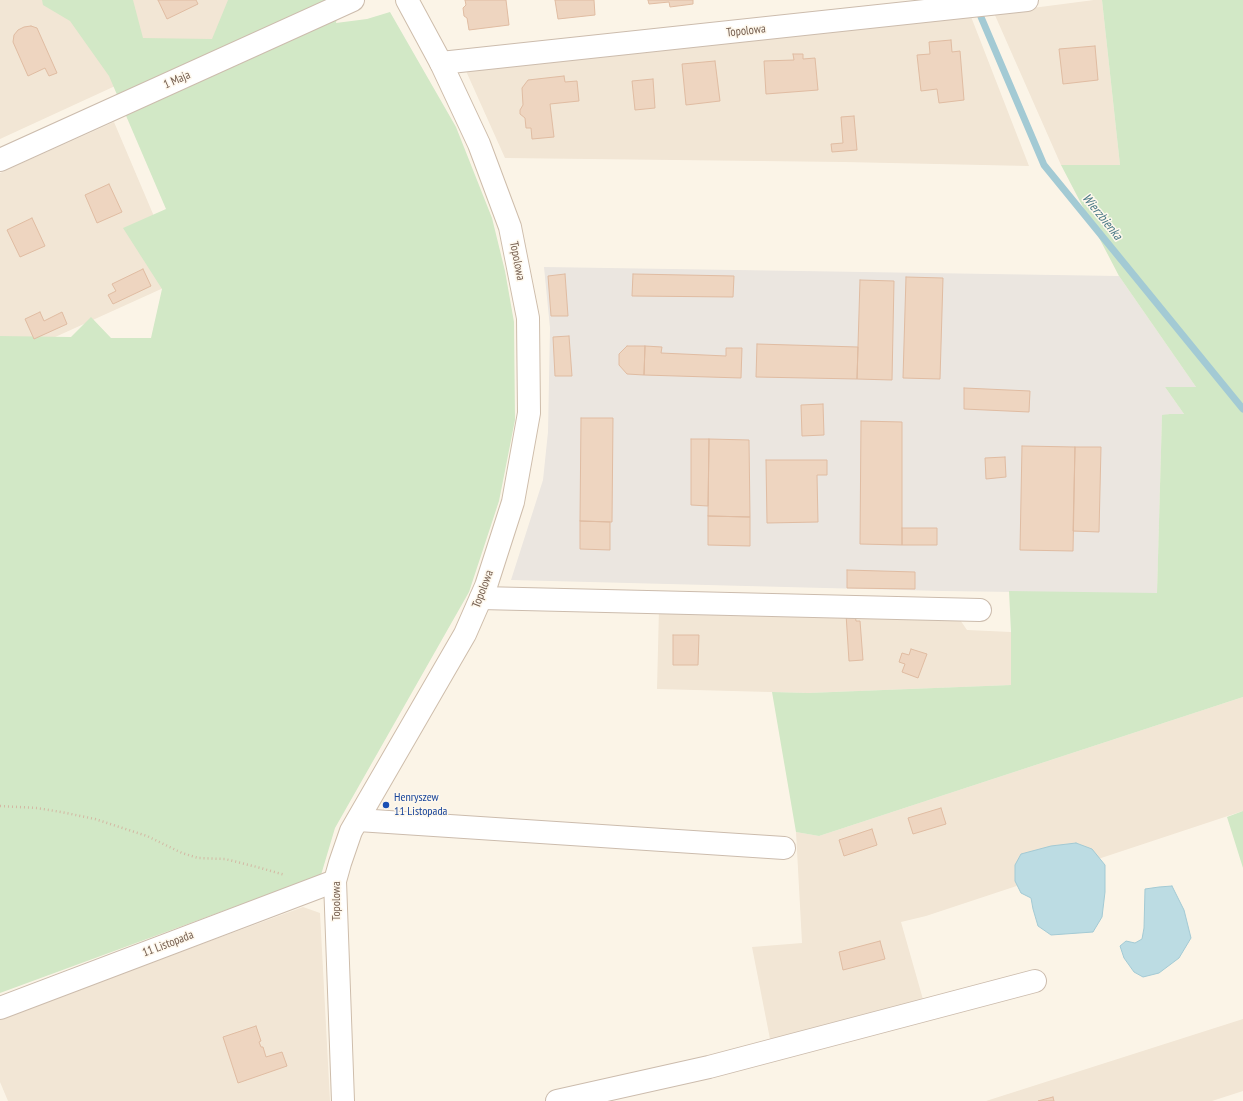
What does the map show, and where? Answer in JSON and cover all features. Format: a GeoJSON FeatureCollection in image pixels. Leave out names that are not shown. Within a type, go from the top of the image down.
{"type":"FeatureCollection","features":[{"type":"Feature","properties":{"kind":"street","name":"1 Maja"},"geometry":{"type":"LineString","coordinates":[[0,160],[353,0]]}},
{"type":"Feature","properties":{"kind":"street","name":"Topolowa"},"geometry":{"type":"LineString","coordinates":[[343,1101],[335,881],[351,831],[465,634],[486,586],[513,502],[529,413],[528,318],[510,227],[480,144],[441,63],[406,0]]}},
{"type":"Feature","properties":{"kind":"street","name":"Topolowa"},"geometry":{"type":"LineString","coordinates":[[441,63],[1027,0]]}},
{"type":"Feature","properties":{"kind":"street"},"geometry":{"type":"LineString","coordinates":[[481,598],[980,610]]}},
{"type":"Feature","properties":{"kind":"street"},"geometry":{"type":"LineString","coordinates":[[358,820],[784,848]]}},
{"type":"Feature","properties":{"kind":"street","name":"11 Listopada"},"geometry":{"type":"LineString","coordinates":[[0,1008],[335,881]]}},
{"type":"Feature","properties":{"kind":"street"},"geometry":{"type":"LineString","coordinates":[[557,1101],[709,1067],[1035,981]]}},
{"type":"Feature","properties":{"kind":"path"},"geometry":{"type":"LineString","coordinates":[[0,806],[37,808],[68,813],[125,828],[147,836],[182,853],[198,858],[225,859],[285,876]]}},
{"type":"Feature","properties":{"kind":"shaded area"},"geometry":{"type":"Polygon","coordinates":[[[0,0],[302,0],[0,139],[0,0]]]}},
{"type":"Feature","properties":{"kind":"shaded area"},"geometry":{"type":"Polygon","coordinates":[[[1102,0],[1120,165],[1061,165],[994,13],[1102,0]]]}},
{"type":"Feature","properties":{"kind":"shaded area"},"geometry":{"type":"Polygon","coordinates":[[[970,14],[1029,166],[505,158],[466,71],[970,14]]]}},
{"type":"Feature","properties":{"kind":"shaded area"},"geometry":{"type":"Polygon","coordinates":[[[114,122],[181,280],[0,362],[0,173],[114,122]]]}},
{"type":"Feature","properties":{"kind":"shaded area"},"geometry":{"type":"Polygon","coordinates":[[[544,267],[1119,276],[1196,387],[1165,387],[1184,414],[1170,414],[1162,416],[1157,594],[943,591],[511,580],[543,480],[548,432],[550,328],[544,267]]]}},
{"type":"Feature","properties":{"kind":"shaded area"},"geometry":{"type":"Polygon","coordinates":[[[659,608],[956,614],[967,630],[1011,632],[1011,685],[808,693],[657,689],[659,608]]]}},
{"type":"Feature","properties":{"kind":"shaded area"},"geometry":{"type":"Polygon","coordinates":[[[1243,697],[1243,811],[926,916],[901,922],[924,1003],[848,1026],[770,1039],[752,947],[802,943],[796,832],[819,836],[1243,697]]]}},
{"type":"Feature","properties":{"kind":"shaded area"},"geometry":{"type":"Polygon","coordinates":[[[303,907],[320,913],[330,1101],[8,1101],[0,1082],[0,1018],[303,907]]]}},
{"type":"Feature","properties":{"kind":"shaded area"},"geometry":{"type":"Polygon","coordinates":[[[1243,1019],[1243,1091],[1212,1101],[986,1101],[1243,1019]]]}},
{"type":"Feature","properties":{"kind":"green space"},"geometry":{"type":"Polygon","coordinates":[[[42,0],[133,0],[143,38],[212,39],[228,0],[340,0],[336,23],[367,19],[390,12],[456,127],[492,218],[505,271],[514,322],[515,420],[499,501],[469,592],[335,828],[321,875],[0,993],[0,336],[71,337],[91,317],[111,338],[151,338],[162,289],[123,228],[166,209],[109,76],[70,21],[43,5],[42,0]]]}},
{"type":"Feature","properties":{"kind":"green space"},"geometry":{"type":"Polygon","coordinates":[[[1102,0],[1243,0],[1243,697],[819,836],[796,832],[772,692],[808,693],[1011,685],[1009,591],[1157,593],[1162,415],[1184,414],[1165,387],[1196,387],[1119,276],[1061,165],[1120,165],[1102,0]]]}},
{"type":"Feature","properties":{"kind":"green space"},"geometry":{"type":"Polygon","coordinates":[[[1243,811],[1243,868],[1227,817],[1243,811]]]}},
{"type":"Feature","properties":{"kind":"water"},"geometry":{"type":"Polygon","coordinates":[[[1076,843],[1092,849],[1105,865],[1105,892],[1102,917],[1093,932],[1051,935],[1038,926],[1031,898],[1021,893],[1015,881],[1015,865],[1021,854],[1051,846],[1076,843]]]}},
{"type":"Feature","properties":{"kind":"water"},"geometry":{"type":"Polygon","coordinates":[[[1172,886],[1184,910],[1191,938],[1179,958],[1159,973],[1143,977],[1134,972],[1124,958],[1120,946],[1126,941],[1135,943],[1142,939],[1144,928],[1145,889],[1172,886]]]}},
{"type":"Feature","properties":{"kind":"building"},"geometry":{"type":"Polygon","coordinates":[[[158,0],[196,0],[198,4],[167,19],[158,0]]]}},
{"type":"Feature","properties":{"kind":"building"},"geometry":{"type":"Polygon","coordinates":[[[465,0],[506,0],[509,25],[469,30],[467,18],[464,16],[463,8],[466,5],[465,0]]]}},
{"type":"Feature","properties":{"kind":"building"},"geometry":{"type":"Polygon","coordinates":[[[555,0],[594,0],[595,15],[558,19],[555,0]]]}},
{"type":"Feature","properties":{"kind":"building"},"geometry":{"type":"Polygon","coordinates":[[[648,0],[693,0],[693,4],[670,7],[669,2],[649,4],[648,0]]]}},
{"type":"Feature","properties":{"kind":"building"},"geometry":{"type":"Polygon","coordinates":[[[31,26],[37,28],[57,73],[49,76],[45,68],[28,76],[13,42],[14,35],[18,30],[31,26]]]}},
{"type":"Feature","properties":{"kind":"building"},"geometry":{"type":"Polygon","coordinates":[[[951,40],[952,52],[960,51],[964,100],[939,103],[937,89],[921,91],[917,55],[930,54],[929,42],[951,40]]]}},
{"type":"Feature","properties":{"kind":"building"},"geometry":{"type":"Polygon","coordinates":[[[1095,46],[1098,80],[1063,84],[1059,49],[1095,46]]]}},
{"type":"Feature","properties":{"kind":"building"},"geometry":{"type":"Polygon","coordinates":[[[793,54],[803,54],[803,59],[815,58],[818,90],[766,94],[764,61],[794,60],[793,54]]]}},
{"type":"Feature","properties":{"kind":"building"},"geometry":{"type":"Polygon","coordinates":[[[715,61],[720,101],[686,105],[682,64],[715,61]]]}},
{"type":"Feature","properties":{"kind":"building"},"geometry":{"type":"Polygon","coordinates":[[[564,76],[565,82],[577,81],[579,101],[550,104],[554,137],[532,139],[531,128],[526,128],[525,118],[520,114],[520,110],[523,105],[522,88],[528,80],[564,76]]]}},
{"type":"Feature","properties":{"kind":"building"},"geometry":{"type":"Polygon","coordinates":[[[653,79],[655,108],[635,110],[632,81],[653,79]]]}},
{"type":"Feature","properties":{"kind":"building"},"geometry":{"type":"Polygon","coordinates":[[[854,116],[857,150],[832,152],[831,144],[843,143],[841,117],[854,116]]]}},
{"type":"Feature","properties":{"kind":"building"},"geometry":{"type":"Polygon","coordinates":[[[109,184],[122,212],[97,223],[85,195],[109,184]]]}},
{"type":"Feature","properties":{"kind":"building"},"geometry":{"type":"Polygon","coordinates":[[[32,218],[45,246],[20,257],[7,230],[32,218]]]}},
{"type":"Feature","properties":{"kind":"building"},"geometry":{"type":"Polygon","coordinates":[[[143,269],[151,286],[113,304],[108,295],[116,291],[112,284],[143,269]]]}},
{"type":"Feature","properties":{"kind":"building"},"geometry":{"type":"Polygon","coordinates":[[[565,274],[568,316],[551,316],[548,276],[565,274]]]}},
{"type":"Feature","properties":{"kind":"building"},"geometry":{"type":"Polygon","coordinates":[[[633,274],[734,276],[733,297],[632,296],[633,274]]]}},
{"type":"Feature","properties":{"kind":"building"},"geometry":{"type":"Polygon","coordinates":[[[906,277],[943,278],[940,379],[903,378],[906,277]]]}},
{"type":"Feature","properties":{"kind":"building"},"geometry":{"type":"Polygon","coordinates":[[[860,280],[894,281],[892,380],[857,379],[860,280]]]}},
{"type":"Feature","properties":{"kind":"building"},"geometry":{"type":"Polygon","coordinates":[[[40,312],[44,321],[62,312],[67,324],[34,339],[25,319],[40,312]]]}},
{"type":"Feature","properties":{"kind":"building"},"geometry":{"type":"Polygon","coordinates":[[[569,336],[572,376],[555,376],[553,337],[569,336]]]}},
{"type":"Feature","properties":{"kind":"building"},"geometry":{"type":"Polygon","coordinates":[[[757,344],[858,347],[857,379],[756,377],[757,344]]]}},
{"type":"Feature","properties":{"kind":"building"},"geometry":{"type":"Polygon","coordinates":[[[627,346],[645,346],[644,375],[627,374],[619,365],[619,354],[627,346]]]}},
{"type":"Feature","properties":{"kind":"building"},"geometry":{"type":"Polygon","coordinates":[[[645,346],[662,347],[661,353],[726,356],[726,348],[742,348],[741,378],[644,375],[645,346]]]}},
{"type":"Feature","properties":{"kind":"building"},"geometry":{"type":"Polygon","coordinates":[[[964,388],[1030,391],[1029,412],[964,409],[964,388]]]}},
{"type":"Feature","properties":{"kind":"building"},"geometry":{"type":"Polygon","coordinates":[[[823,404],[824,435],[802,436],[801,405],[823,404]]]}},
{"type":"Feature","properties":{"kind":"building"},"geometry":{"type":"Polygon","coordinates":[[[581,418],[613,418],[612,522],[580,521],[581,418]]]}},
{"type":"Feature","properties":{"kind":"building"},"geometry":{"type":"Polygon","coordinates":[[[861,421],[902,422],[902,545],[860,544],[861,421]]]}},
{"type":"Feature","properties":{"kind":"building"},"geometry":{"type":"Polygon","coordinates":[[[691,439],[709,439],[708,506],[691,505],[691,439]]]}},
{"type":"Feature","properties":{"kind":"building"},"geometry":{"type":"Polygon","coordinates":[[[709,439],[749,440],[750,517],[708,516],[709,439]]]}},
{"type":"Feature","properties":{"kind":"building"},"geometry":{"type":"Polygon","coordinates":[[[1022,446],[1075,447],[1073,551],[1020,550],[1022,446]]]}},
{"type":"Feature","properties":{"kind":"building"},"geometry":{"type":"Polygon","coordinates":[[[1075,447],[1101,447],[1099,532],[1073,531],[1075,447]]]}},
{"type":"Feature","properties":{"kind":"building"},"geometry":{"type":"Polygon","coordinates":[[[1005,457],[1006,477],[986,479],[985,458],[1005,457]]]}},
{"type":"Feature","properties":{"kind":"building"},"geometry":{"type":"Polygon","coordinates":[[[766,460],[827,460],[827,475],[817,475],[818,522],[767,523],[766,460]]]}},
{"type":"Feature","properties":{"kind":"building"},"geometry":{"type":"Polygon","coordinates":[[[708,516],[750,517],[750,546],[708,545],[708,516]]]}},
{"type":"Feature","properties":{"kind":"building"},"geometry":{"type":"Polygon","coordinates":[[[580,521],[610,522],[610,550],[580,549],[580,521]]]}},
{"type":"Feature","properties":{"kind":"building"},"geometry":{"type":"Polygon","coordinates":[[[902,528],[937,528],[937,545],[902,545],[902,528]]]}},
{"type":"Feature","properties":{"kind":"building"},"geometry":{"type":"Polygon","coordinates":[[[847,570],[915,572],[915,589],[847,588],[847,570]]]}},
{"type":"Feature","properties":{"kind":"building"},"geometry":{"type":"Polygon","coordinates":[[[846,614],[855,614],[856,621],[860,621],[863,660],[849,661],[846,614]]]}},
{"type":"Feature","properties":{"kind":"building"},"geometry":{"type":"Polygon","coordinates":[[[673,635],[699,635],[698,665],[673,665],[673,635]]]}},
{"type":"Feature","properties":{"kind":"building"},"geometry":{"type":"Polygon","coordinates":[[[911,649],[927,654],[918,678],[902,672],[905,664],[899,662],[902,653],[909,655],[911,649]]]}},
{"type":"Feature","properties":{"kind":"building"},"geometry":{"type":"Polygon","coordinates":[[[941,808],[946,824],[913,834],[908,818],[941,808]]]}},
{"type":"Feature","properties":{"kind":"building"},"geometry":{"type":"Polygon","coordinates":[[[872,829],[877,845],[844,856],[839,840],[872,829]]]}},
{"type":"Feature","properties":{"kind":"building"},"geometry":{"type":"Polygon","coordinates":[[[880,941],[885,959],[843,970],[839,952],[880,941]]]}},
{"type":"Feature","properties":{"kind":"building"},"geometry":{"type":"Polygon","coordinates":[[[256,1026],[261,1041],[259,1042],[261,1047],[263,1047],[266,1057],[282,1052],[287,1066],[238,1083],[223,1037],[256,1026]]]}},
{"type":"Feature","properties":{"kind":"building"},"geometry":{"type":"Polygon","coordinates":[[[1053,1097],[1054,1101],[1038,1101],[1053,1097]]]}},
{"type":"Feature","properties":{"kind":"waterway","name":"Wierzbienka"},"geometry":{"type":"LineString","coordinates":[[981,17],[1044,165],[1243,409]]}},
{"type":"Feature","properties":{"kind":"place","name":"Henryszew 11 Listopada"},"geometry":{"type":"Point","coordinates":[386,805]}}]}
